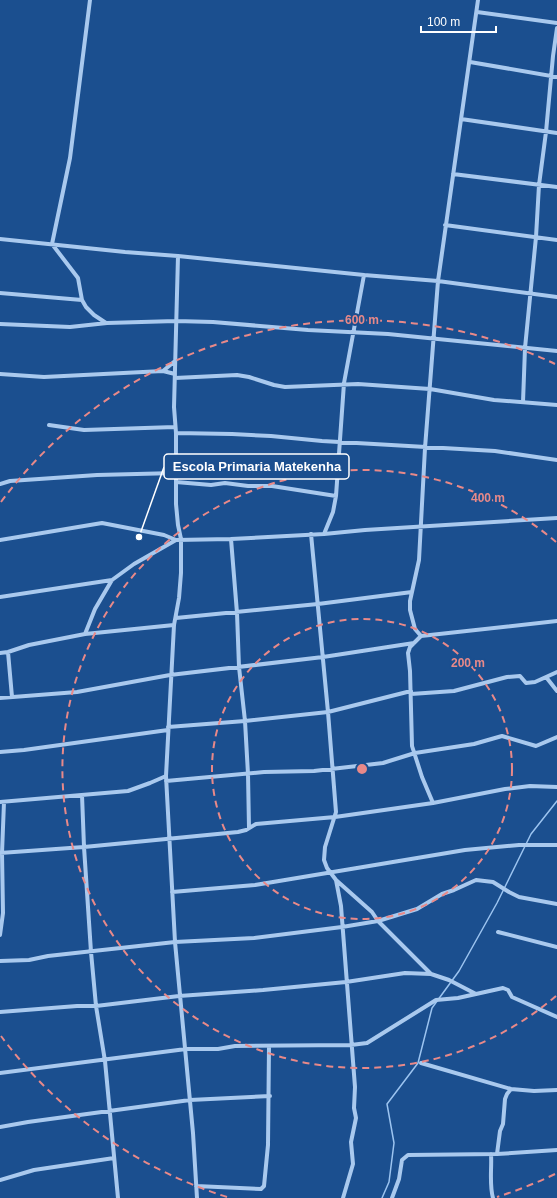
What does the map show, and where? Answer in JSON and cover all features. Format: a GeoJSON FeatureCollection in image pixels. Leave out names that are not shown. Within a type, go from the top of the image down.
{"type":"FeatureCollection","features":[{"type":"Feature","properties":{"kind":"street"},"geometry":{"type":"LineString","coordinates":[[90,0],[70,158],[52,244],[78,278],[82,300],[86,307],[94,315],[107,323]]}},
{"type":"Feature","properties":{"kind":"street"},"geometry":{"type":"LineString","coordinates":[[421,636],[415,629],[410,610],[418,560],[438,281],[478,0]]}},
{"type":"Feature","properties":{"kind":"street"},"geometry":{"type":"LineString","coordinates":[[477,12],[557,23]]}},
{"type":"Feature","properties":{"kind":"street"},"geometry":{"type":"LineString","coordinates":[[523,402],[525,348],[536,237],[539,185],[546,132],[550,76],[557,28]]}},
{"type":"Feature","properties":{"kind":"street"},"geometry":{"type":"LineString","coordinates":[[470,62],[557,77]]}},
{"type":"Feature","properties":{"kind":"street"},"geometry":{"type":"LineString","coordinates":[[461,119],[557,134]]}},
{"type":"Feature","properties":{"kind":"street"},"geometry":{"type":"LineString","coordinates":[[453,174],[557,187]]}},
{"type":"Feature","properties":{"kind":"street"},"geometry":{"type":"LineString","coordinates":[[446,225],[557,240]]}},
{"type":"Feature","properties":{"kind":"street"},"geometry":{"type":"LineString","coordinates":[[0,239],[438,281],[557,297]]}},
{"type":"Feature","properties":{"kind":"street"},"geometry":{"type":"LineString","coordinates":[[178,256],[175,427],[176,504],[181,573],[179,598],[174,625],[170,675],[166,782],[179,996],[186,1050],[197,1198]]}},
{"type":"Feature","properties":{"kind":"street"},"geometry":{"type":"LineString","coordinates":[[324,534],[333,512],[336,496],[344,384],[352,332],[364,275]]}},
{"type":"Feature","properties":{"kind":"street"},"geometry":{"type":"LineString","coordinates":[[0,293],[82,300]]}},
{"type":"Feature","properties":{"kind":"street"},"geometry":{"type":"LineString","coordinates":[[0,324],[70,327],[107,323],[176,321],[213,322],[433,338],[557,351]]}},
{"type":"Feature","properties":{"kind":"street"},"geometry":{"type":"LineString","coordinates":[[163,370],[175,361]]}},
{"type":"Feature","properties":{"kind":"street"},"geometry":{"type":"LineString","coordinates":[[0,375],[44,377],[163,370],[175,376],[249,377],[285,387],[344,384],[430,389],[494,400],[557,405]]}},
{"type":"Feature","properties":{"kind":"street"},"geometry":{"type":"LineString","coordinates":[[49,425],[84,430],[175,427]]}},
{"type":"Feature","properties":{"kind":"street"},"geometry":{"type":"LineString","coordinates":[[176,434],[232,434],[425,448],[495,451],[557,460]]}},
{"type":"Feature","properties":{"kind":"street"},"geometry":{"type":"LineString","coordinates":[[0,484],[10,481],[97,475],[176,474]]}},
{"type":"Feature","properties":{"kind":"street"},"geometry":{"type":"LineString","coordinates":[[176,482],[211,485],[225,483],[248,486],[272,486],[336,496]]}},
{"type":"Feature","properties":{"kind":"street"},"geometry":{"type":"LineString","coordinates":[[0,540],[102,523],[164,535],[179,540],[324,534],[420,526],[557,518]]}},
{"type":"Feature","properties":{"kind":"street"},"geometry":{"type":"LineString","coordinates":[[311,534],[333,768],[335,817],[325,847],[324,860],[327,868],[336,880],[372,912],[378,921],[431,974]]}},
{"type":"Feature","properties":{"kind":"street"},"geometry":{"type":"LineString","coordinates":[[231,539],[237,612],[239,667],[245,721],[249,828]]}},
{"type":"Feature","properties":{"kind":"street"},"geometry":{"type":"LineString","coordinates":[[86,634],[95,609],[112,580],[134,564],[179,540]]}},
{"type":"Feature","properties":{"kind":"street"},"geometry":{"type":"LineString","coordinates":[[0,597],[112,580]]}},
{"type":"Feature","properties":{"kind":"street"},"geometry":{"type":"LineString","coordinates":[[176,618],[318,604],[412,592]]}},
{"type":"Feature","properties":{"kind":"street"},"geometry":{"type":"LineString","coordinates":[[433,803],[422,778],[412,746],[411,693],[408,653],[410,647],[421,636],[557,621]]}},
{"type":"Feature","properties":{"kind":"street"},"geometry":{"type":"LineString","coordinates":[[0,652],[8,652],[29,645],[86,634],[174,625]]}},
{"type":"Feature","properties":{"kind":"street"},"geometry":{"type":"LineString","coordinates":[[0,698],[35,697],[77,692],[170,675],[323,657],[414,643]]}},
{"type":"Feature","properties":{"kind":"street"},"geometry":{"type":"LineString","coordinates":[[8,652],[12,697]]}},
{"type":"Feature","properties":{"kind":"street"},"geometry":{"type":"LineString","coordinates":[[0,752],[24,750],[168,728],[328,712],[411,693],[454,691],[507,677],[521,676],[526,683],[535,682],[557,672]]}},
{"type":"Feature","properties":{"kind":"street"},"geometry":{"type":"LineString","coordinates":[[546,677],[557,691]]}},
{"type":"Feature","properties":{"kind":"street"},"geometry":{"type":"LineString","coordinates":[[166,782],[264,772],[314,771],[383,762],[415,753],[474,744],[502,736],[536,746],[557,738]]}},
{"type":"Feature","properties":{"kind":"street"},"geometry":{"type":"LineString","coordinates":[[0,935],[2,913],[2,802],[128,791],[166,776]]}},
{"type":"Feature","properties":{"kind":"street"},"geometry":{"type":"LineString","coordinates":[[1,853],[84,848],[238,832],[256,824],[335,817],[433,803],[505,789],[530,786],[557,788]]}},
{"type":"Feature","properties":{"kind":"street"},"geometry":{"type":"LineString","coordinates":[[82,795],[91,952],[96,1006],[105,1060],[118,1198]]}},
{"type":"Feature","properties":{"kind":"street"},"geometry":{"type":"LineString","coordinates":[[172,892],[255,885],[465,850],[519,845],[557,845]]}},
{"type":"Feature","properties":{"kind":"street"},"geometry":{"type":"LineString","coordinates":[[336,880],[341,906],[355,1087],[355,1125],[351,1146],[353,1164],[343,1198]]}},
{"type":"Feature","properties":{"kind":"street"},"geometry":{"type":"LineString","coordinates":[[0,961],[30,960],[48,956],[175,942],[254,938],[378,921],[417,909],[442,894],[476,880],[493,882],[519,896],[557,904]]}},
{"type":"Feature","properties":{"kind":"street"},"geometry":{"type":"LineString","coordinates":[[498,932],[557,947]]}},
{"type":"Feature","properties":{"kind":"street"},"geometry":{"type":"LineString","coordinates":[[0,1012],[96,1006],[179,996],[263,990],[346,982],[405,973],[431,974],[449,980],[476,994]]}},
{"type":"Feature","properties":{"kind":"street"},"geometry":{"type":"LineString","coordinates":[[0,1073],[186,1050],[218,1049],[235,1046],[351,1045],[367,1043],[436,1000],[458,998],[503,988],[508,990],[512,997],[557,1017]]}},
{"type":"Feature","properties":{"kind":"street"},"geometry":{"type":"LineString","coordinates":[[196,1186],[263,1188],[268,1145],[270,1096],[269,1046]]}},
{"type":"Feature","properties":{"kind":"street"},"geometry":{"type":"LineString","coordinates":[[421,1063],[511,1088],[534,1091],[557,1090]]}},
{"type":"Feature","properties":{"kind":"street"},"geometry":{"type":"LineString","coordinates":[[497,1154],[500,1131],[503,1124],[505,1099],[511,1088]]}},
{"type":"Feature","properties":{"kind":"street"},"geometry":{"type":"LineString","coordinates":[[0,1127],[190,1100],[270,1096]]}},
{"type":"Feature","properties":{"kind":"street"},"geometry":{"type":"LineString","coordinates":[[392,1198],[399,1179],[402,1160],[408,1155],[497,1154],[537,1150],[557,1150]]}},
{"type":"Feature","properties":{"kind":"street"},"geometry":{"type":"LineString","coordinates":[[491,1154],[492,1169],[490,1188],[493,1198]]}},
{"type":"Feature","properties":{"kind":"street"},"geometry":{"type":"LineString","coordinates":[[0,1180],[34,1170],[114,1158]]}},
{"type":"Feature","properties":{"kind":"waterway"},"geometry":{"type":"LineString","coordinates":[[382,1198],[389,1182],[394,1143],[387,1104],[418,1063],[432,1008],[459,971],[497,903],[531,834],[557,801]]}},
{"type":"Feature","properties":{"kind":"place","name":"Escola Primaria Matekenha"},"geometry":{"type":"Point","coordinates":[139,537]}}]}
